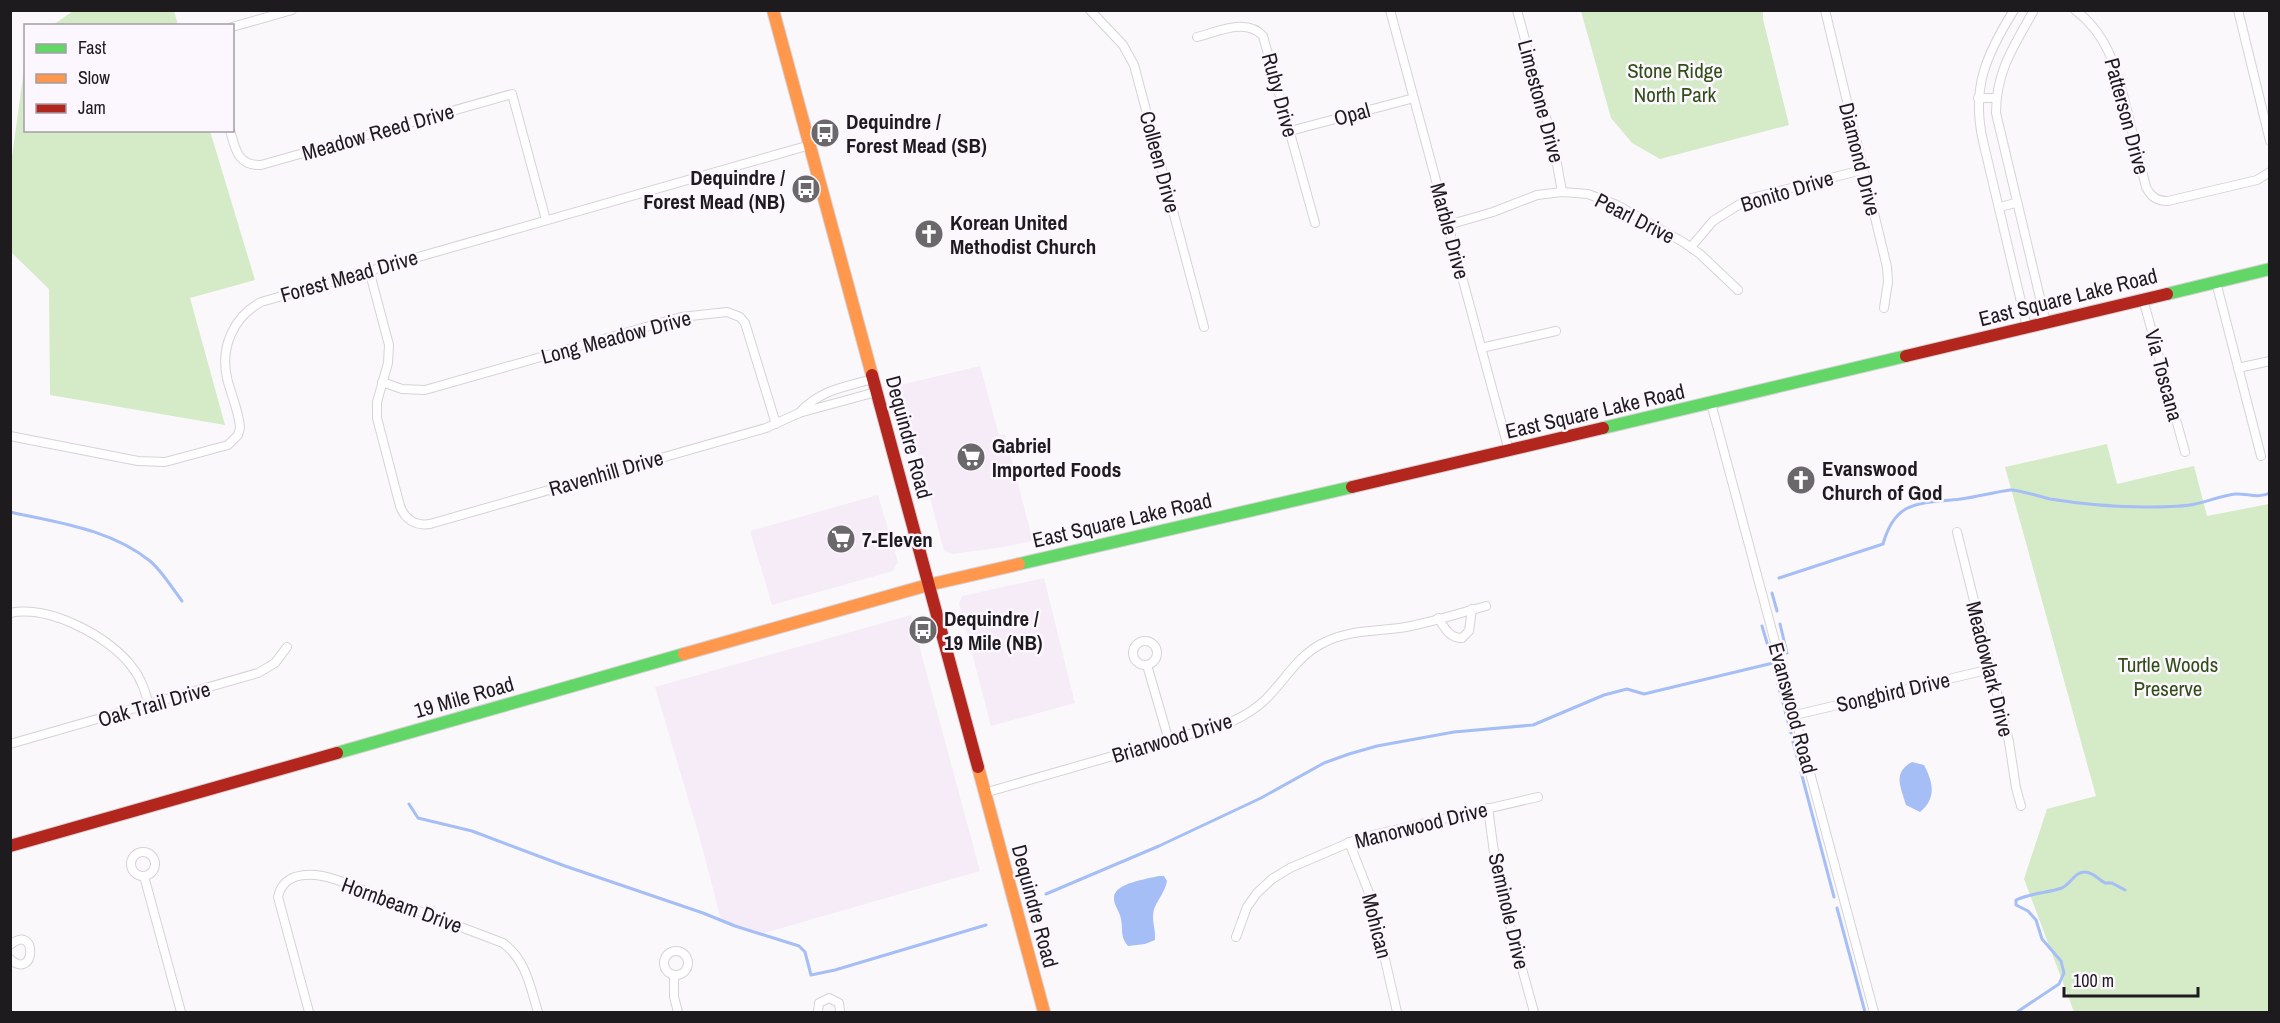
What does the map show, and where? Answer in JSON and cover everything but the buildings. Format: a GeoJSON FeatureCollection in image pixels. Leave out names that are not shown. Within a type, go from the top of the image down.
{"type":"FeatureCollection","features":[{"type":"Feature","properties":{"kind":"main road","name":"Dequindre Road"},"geometry":{"type":"LineString","coordinates":[[773,10],[1044,1012]]}},
{"type":"Feature","properties":{"kind":"main road","name":"East Square Lake Road"},"geometry":{"type":"LineString","coordinates":[[928,585],[1509,451],[2270,269]]}},
{"type":"Feature","properties":{"kind":"main road","name":"19 Mile Road"},"geometry":{"type":"LineString","coordinates":[[10,846],[928,585]]}},
{"type":"Feature","properties":{"kind":"street"},"geometry":{"type":"LineString","coordinates":[[234,26],[292,10]]}},
{"type":"Feature","properties":{"kind":"street","name":"Colleen Drive"},"geometry":{"type":"LineString","coordinates":[[1090,10],[1124,45],[1134,65],[1204,327]]}},
{"type":"Feature","properties":{"kind":"street","name":"Marble Drive"},"geometry":{"type":"LineString","coordinates":[[1390,10],[1509,451]]}},
{"type":"Feature","properties":{"kind":"street","name":"Limestone Drive"},"geometry":{"type":"LineString","coordinates":[[1517,10],[1556,155],[1562,192]]}},
{"type":"Feature","properties":{"kind":"street","name":"Diamond Drive"},"geometry":{"type":"LineString","coordinates":[[1825,10],[1887,267],[1888,282],[1884,308]]}},
{"type":"Feature","properties":{"kind":"street"},"geometry":{"type":"LineString","coordinates":[[2013,10],[1988,55],[1978,98],[1980,129],[2027,327]]}},
{"type":"Feature","properties":{"kind":"street"},"geometry":{"type":"LineString","coordinates":[[2034,10],[2005,62],[1996,99],[1998,129],[2046,323]]}},
{"type":"Feature","properties":{"kind":"street","name":"Patterson Drive"},"geometry":{"type":"LineString","coordinates":[[2075,10],[2091,23],[2109,50],[2118,75],[2146,187],[2153,197],[2168,201],[2257,180],[2270,172]]}},
{"type":"Feature","properties":{"kind":"street"},"geometry":{"type":"LineString","coordinates":[[2238,10],[2270,141]]}},
{"type":"Feature","properties":{"kind":"street","name":"Ruby Drive"},"geometry":{"type":"LineString","coordinates":[[1197,38],[1243,26],[1258,31],[1266,44],[1315,223]]}},
{"type":"Feature","properties":{"kind":"street","name":"Meadow Reed Drive"},"geometry":{"type":"LineString","coordinates":[[231,132],[238,156],[244,162],[261,165],[512,94],[546,220]]}},
{"type":"Feature","properties":{"kind":"street","name":"Opal"},"geometry":{"type":"LineString","coordinates":[[1290,131],[1414,98]]}},
{"type":"Feature","properties":{"kind":"street"},"geometry":{"type":"LineString","coordinates":[[1978,98],[1996,99]]}},
{"type":"Feature","properties":{"kind":"street","name":"Forest Mead Drive"},"geometry":{"type":"LineString","coordinates":[[10,436],[101,455],[152,462],[178,460],[228,446],[238,435],[240,428],[225,359],[229,340],[238,321],[251,307],[273,297],[810,145]]}},
{"type":"Feature","properties":{"kind":"street","name":"Bonito Drive"},"geometry":{"type":"LineString","coordinates":[[1691,247],[1713,221],[1748,199],[1862,170]]}},
{"type":"Feature","properties":{"kind":"street","name":"Pearl Drive"},"geometry":{"type":"LineString","coordinates":[[1448,225],[1493,212],[1531,197],[1562,192],[1587,194],[1604,200],[1691,247],[1738,290]]}},
{"type":"Feature","properties":{"kind":"street"},"geometry":{"type":"LineString","coordinates":[[1999,207],[2016,203]]}},
{"type":"Feature","properties":{"kind":"street"},"geometry":{"type":"LineString","coordinates":[[369,270],[389,345],[388,363],[382,382]]}},
{"type":"Feature","properties":{"kind":"street"},"geometry":{"type":"LineString","coordinates":[[2216,282],[2261,456]]}},
{"type":"Feature","properties":{"kind":"street","name":"Via Toscana"},"geometry":{"type":"LineString","coordinates":[[2143,299],[2185,452]]}},
{"type":"Feature","properties":{"kind":"street","name":"Long Meadow Drive"},"geometry":{"type":"LineString","coordinates":[[382,382],[402,389],[425,390],[681,317],[727,312],[740,317],[748,330],[776,424]]}},
{"type":"Feature","properties":{"kind":"street"},"geometry":{"type":"LineString","coordinates":[[1481,348],[1556,331]]}},
{"type":"Feature","properties":{"kind":"street"},"geometry":{"type":"LineString","coordinates":[[2238,368],[2270,361]]}},
{"type":"Feature","properties":{"kind":"street","name":"Ravenhill Drive"},"geometry":{"type":"LineString","coordinates":[[382,382],[377,402],[377,418],[400,507],[411,521],[417,524],[430,524],[776,424],[799,413],[811,400],[821,395],[875,385]]}},
{"type":"Feature","properties":{"kind":"street","name":"Evanswood Road"},"geometry":{"type":"LineString","coordinates":[[1711,403],[1874,1012]]}},
{"type":"Feature","properties":{"kind":"street","name":"Meadowlark Drive"},"geometry":{"type":"LineString","coordinates":[[1957,532],[2008,736],[2021,806]]}},
{"type":"Feature","properties":{"kind":"street","name":"Briarwood Drive"},"geometry":{"type":"LineString","coordinates":[[984,793],[1217,727],[1245,715],[1265,700],[1298,661],[1331,639],[1356,632],[1398,628],[1486,606]]}},
{"type":"Feature","properties":{"kind":"street"},"geometry":{"type":"LineString","coordinates":[[1438,618],[1453,637],[1462,638],[1469,631],[1472,609]]}},
{"type":"Feature","properties":{"kind":"street"},"geometry":{"type":"LineString","coordinates":[[10,613],[26,611],[48,613],[68,621],[105,642],[132,665],[142,684],[148,705]]}},
{"type":"Feature","properties":{"kind":"street","name":"Oak Trail Drive"},"geometry":{"type":"LineString","coordinates":[[10,744],[258,674],[275,663],[287,647]]}},
{"type":"Feature","properties":{"kind":"street"},"geometry":{"type":"LineString","coordinates":[[1147,665],[1169,741]]}},
{"type":"Feature","properties":{"kind":"street","name":"Songbird Drive"},"geometry":{"type":"LineString","coordinates":[[1795,715],[1991,669]]}},
{"type":"Feature","properties":{"kind":"street","name":"Manorwood Drive"},"geometry":{"type":"LineString","coordinates":[[1236,937],[1247,907],[1265,884],[1290,868],[1349,842],[1372,835],[1538,797]]}},
{"type":"Feature","properties":{"kind":"street","name":"Seminole Drive"},"geometry":{"type":"LineString","coordinates":[[1488,808],[1498,882],[1534,1012]]}},
{"type":"Feature","properties":{"kind":"street","name":"Mohican"},"geometry":{"type":"LineString","coordinates":[[1349,842],[1368,887],[1397,1012]]}},
{"type":"Feature","properties":{"kind":"street","name":"Hornbeam Drive"},"geometry":{"type":"LineString","coordinates":[[309,1012],[278,906],[278,897],[284,883],[297,876],[317,875],[494,939],[515,954],[525,971],[538,1012]]}},
{"type":"Feature","properties":{"kind":"street"},"geometry":{"type":"LineString","coordinates":[[144,876],[181,1012]]}},
{"type":"Feature","properties":{"kind":"street"},"geometry":{"type":"LineString","coordinates":[[10,945],[16,941],[24,941],[30,945],[32,953],[29,960],[22,964],[14,963],[10,959]]}},
{"type":"Feature","properties":{"kind":"street"},"geometry":{"type":"LineString","coordinates":[[674,975],[674,997],[678,1012]]}},
{"type":"Feature","properties":{"kind":"street"},"geometry":{"type":"LineString","coordinates":[[818,1012],[819,1003],[830,998],[839,1003],[840,1012]]}},
{"type":"Feature","properties":{"kind":"shaded area"},"geometry":{"type":"Polygon","coordinates":[[[980,366],[999,435],[1005,434],[1033,541],[952,554],[944,551],[900,385],[980,366]]]}},
{"type":"Feature","properties":{"kind":"shaded area"},"geometry":{"type":"Polygon","coordinates":[[[878,495],[898,562],[893,571],[772,605],[750,531],[878,495]]]}},
{"type":"Feature","properties":{"kind":"shaded area"},"geometry":{"type":"Polygon","coordinates":[[[1044,578],[1075,703],[991,726],[959,604],[962,596],[1044,578]]]}},
{"type":"Feature","properties":{"kind":"shaded area"},"geometry":{"type":"Polygon","coordinates":[[[911,615],[980,871],[761,934],[721,920],[700,839],[655,687],[911,615]]]}},
{"type":"Feature","properties":{"kind":"green space"},"geometry":{"type":"Polygon","coordinates":[[[73,11],[174,11],[178,24],[54,24],[73,11]]]}},
{"type":"Feature","properties":{"kind":"green space","name":"Stone Ridge North Park"},"geometry":{"type":"Polygon","coordinates":[[[1581,11],[1763,11],[1789,125],[1660,159],[1632,143],[1611,118],[1581,11]]]}},
{"type":"Feature","properties":{"kind":"green space"},"geometry":{"type":"Polygon","coordinates":[[[24,69],[24,132],[210,132],[255,280],[190,298],[225,425],[50,395],[49,289],[11,252],[11,164],[24,69]]]}},
{"type":"Feature","properties":{"kind":"green space","name":"Turtle Woods Preserve"},"geometry":{"type":"Polygon","coordinates":[[[2107,444],[2117,484],[2194,466],[2207,516],[2269,504],[2269,1012],[2074,1012],[2024,879],[2047,809],[2096,796],[2005,467],[2107,444]]]}},
{"type":"Feature","properties":{"kind":"water"},"geometry":{"type":"Polygon","coordinates":[[[1912,762],[1924,765],[1932,790],[1929,801],[1920,812],[1906,805],[1900,786],[1902,771],[1912,762]]]}},
{"type":"Feature","properties":{"kind":"water"},"geometry":{"type":"Polygon","coordinates":[[[1164,876],[1167,881],[1154,909],[1155,940],[1128,946],[1125,943],[1115,902],[1116,892],[1132,882],[1164,876]]]}},
{"type":"Feature","properties":{"kind":"waterway"},"geometry":{"type":"LineString","coordinates":[[1779,578],[1883,544],[1895,518],[1903,511],[1922,503],[2013,490],[2050,499],[2086,504],[2168,507],[2196,504],[2235,494],[2256,496],[2270,493]]}},
{"type":"Feature","properties":{"kind":"waterway"},"geometry":{"type":"LineString","coordinates":[[10,512],[65,524],[118,541],[150,561],[182,601]]}},
{"type":"Feature","properties":{"kind":"waterway"},"geometry":{"type":"LineString","coordinates":[[1772,593],[1777,611]]}},
{"type":"Feature","properties":{"kind":"waterway"},"geometry":{"type":"LineString","coordinates":[[1780,624],[1787,653]]}},
{"type":"Feature","properties":{"kind":"waterway"},"geometry":{"type":"LineString","coordinates":[[1046,894],[1159,846],[1261,798],[1324,763],[1349,754],[1377,746],[1454,732],[1533,725],[1604,695],[1627,689],[1644,694],[1773,663],[1762,626]]}},
{"type":"Feature","properties":{"kind":"waterway"},"geometry":{"type":"LineString","coordinates":[[1778,684],[1791,733]]}},
{"type":"Feature","properties":{"kind":"waterway"},"geometry":{"type":"LineString","coordinates":[[1793,742],[1798,760]]}},
{"type":"Feature","properties":{"kind":"waterway"},"geometry":{"type":"LineString","coordinates":[[1801,772],[1834,897]]}},
{"type":"Feature","properties":{"kind":"waterway"},"geometry":{"type":"LineString","coordinates":[[409,804],[418,818],[472,831],[735,926],[799,946],[805,952],[811,975],[986,925]]}},
{"type":"Feature","properties":{"kind":"waterway"},"geometry":{"type":"LineString","coordinates":[[2017,1012],[2059,984],[2064,973],[2061,961],[2042,939],[2036,920],[2028,911],[2016,905],[2016,900],[2062,888],[2078,874],[2085,872],[2093,874],[2105,883],[2112,883],[2125,890]]}},
{"type":"Feature","properties":{"kind":"waterway"},"geometry":{"type":"LineString","coordinates":[[1837,908],[1865,1012]]}},
{"type":"Feature","properties":{"kind":"traffic: fast"},"geometry":{"type":"LineString","coordinates":[[2167,294],[2270,269]]}},
{"type":"Feature","properties":{"kind":"traffic: fast"},"geometry":{"type":"LineString","coordinates":[[1603,428],[1906,356]]}},
{"type":"Feature","properties":{"kind":"traffic: fast"},"geometry":{"type":"LineString","coordinates":[[1019,564],[1352,487]]}},
{"type":"Feature","properties":{"kind":"traffic: fast"},"geometry":{"type":"LineString","coordinates":[[337,753],[684,654]]}},
{"type":"Feature","properties":{"kind":"traffic: slow"},"geometry":{"type":"LineString","coordinates":[[773,10],[872,375]]}},
{"type":"Feature","properties":{"kind":"traffic: slow"},"geometry":{"type":"LineString","coordinates":[[684,654],[928,585],[1019,564]]}},
{"type":"Feature","properties":{"kind":"traffic: slow"},"geometry":{"type":"LineString","coordinates":[[978,767],[1044,1012]]}},
{"type":"Feature","properties":{"kind":"traffic: jam"},"geometry":{"type":"LineString","coordinates":[[1906,356],[2167,294]]}},
{"type":"Feature","properties":{"kind":"traffic: jam"},"geometry":{"type":"LineString","coordinates":[[872,375],[978,767]]}},
{"type":"Feature","properties":{"kind":"traffic: jam"},"geometry":{"type":"LineString","coordinates":[[1352,487],[1603,428]]}},
{"type":"Feature","properties":{"kind":"traffic: jam"},"geometry":{"type":"LineString","coordinates":[[10,846],[337,753]]}},
{"type":"Feature","properties":{"kind":"place","name":"Dequindre / Forest Mead (SB)"},"geometry":{"type":"Point","coordinates":[825,133]}},
{"type":"Feature","properties":{"kind":"place","name":"Dequindre / Forest Mead (NB)"},"geometry":{"type":"Point","coordinates":[806,189]}},
{"type":"Feature","properties":{"kind":"place","name":"Korean United Methodist Church"},"geometry":{"type":"Point","coordinates":[929,234]}},
{"type":"Feature","properties":{"kind":"place","name":"Gabriel Imported Foods"},"geometry":{"type":"Point","coordinates":[971,457]}},
{"type":"Feature","properties":{"kind":"place","name":"Evanswood Church of God"},"geometry":{"type":"Point","coordinates":[1801,480]}},
{"type":"Feature","properties":{"kind":"place","name":"7-Eleven"},"geometry":{"type":"Point","coordinates":[841,539]}},
{"type":"Feature","properties":{"kind":"place","name":"Dequindre / 19 Mile (NB)"},"geometry":{"type":"Point","coordinates":[923,630]}}]}
